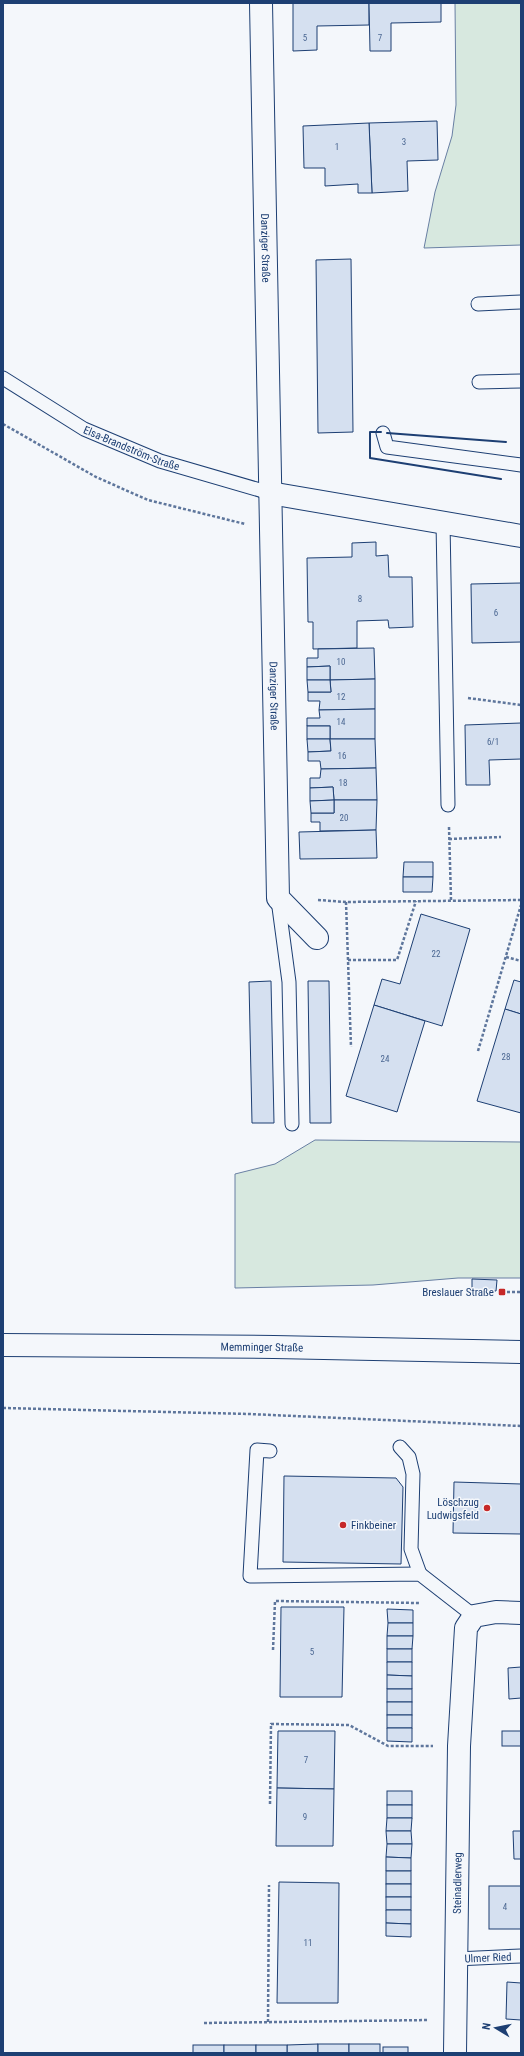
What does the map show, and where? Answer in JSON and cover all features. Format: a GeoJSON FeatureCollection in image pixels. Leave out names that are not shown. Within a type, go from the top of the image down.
{"type":"FeatureCollection","features":[{"type":"Feature","properties":{"kind":"street","name":"Danziger Straße"},"geometry":{"type":"LineString","coordinates":[[261,3],[278,898]]}},
{"type":"Feature","properties":{"kind":"street"},"geometry":{"type":"LineString","coordinates":[[270,493],[521,536]]}},
{"type":"Feature","properties":{"kind":"street"},"geometry":{"type":"LineString","coordinates":[[278,898],[317,938]]}},
{"type":"Feature","properties":{"kind":"street","name":"Memminger Straße"},"geometry":{"type":"LineString","coordinates":[[3,1345],[274,1346],[521,1352]]}},
{"type":"Feature","properties":{"kind":"street"},"geometry":{"type":"LineString","coordinates":[[474,1616],[496,1612],[521,1613]]}},
{"type":"Feature","properties":{"kind":"street","name":"Steinadlerweg"},"geometry":{"type":"LineString","coordinates":[[455,2053],[459,1746],[464,1644],[466,1628],[474,1616]]}},
{"type":"Feature","properties":{"kind":"lane"},"geometry":{"type":"LineString","coordinates":[[478,304],[521,302]]}},
{"type":"Feature","properties":{"kind":"lane","name":"Elsa-Brandström-Straße"},"geometry":{"type":"LineString","coordinates":[[3,378],[84,429],[160,462],[270,493]]}},
{"type":"Feature","properties":{"kind":"lane"},"geometry":{"type":"LineString","coordinates":[[480,382],[521,381]]}},
{"type":"Feature","properties":{"kind":"lane"},"geometry":{"type":"LineString","coordinates":[[383,433],[388,447],[521,465]]}},
{"type":"Feature","properties":{"kind":"lane"},"geometry":{"type":"LineString","coordinates":[[443,522],[448,805]]}},
{"type":"Feature","properties":{"kind":"lane"},"geometry":{"type":"LineString","coordinates":[[278,898],[289,982],[292,1124]]}},
{"type":"Feature","properties":{"kind":"lane"},"geometry":{"type":"LineString","coordinates":[[400,1447],[409,1457],[413,1474],[411,1549],[420,1574],[474,1616]]}},
{"type":"Feature","properties":{"kind":"lane"},"geometry":{"type":"LineString","coordinates":[[270,1451],[258,1450],[250,1576],[420,1574]]}},
{"type":"Feature","properties":{"kind":"lane","name":"Ulmer Ried"},"geometry":{"type":"LineString","coordinates":[[456,1959],[521,1956]]}},
{"type":"Feature","properties":{"kind":"path"},"geometry":{"type":"LineString","coordinates":[[3,424],[96,477],[148,500],[271,530]]}},
{"type":"Feature","properties":{"kind":"path"},"geometry":{"type":"LineString","coordinates":[[446,694],[521,705]]}},
{"type":"Feature","properties":{"kind":"path"},"geometry":{"type":"LineString","coordinates":[[448,805],[450,900]]}},
{"type":"Feature","properties":{"kind":"path"},"geometry":{"type":"LineString","coordinates":[[449,839],[501,837]]}},
{"type":"Feature","properties":{"kind":"path"},"geometry":{"type":"LineString","coordinates":[[278,898],[346,902],[521,900]]}},
{"type":"Feature","properties":{"kind":"path"},"geometry":{"type":"LineString","coordinates":[[348,960],[397,960],[416,901]]}},
{"type":"Feature","properties":{"kind":"path"},"geometry":{"type":"LineString","coordinates":[[346,902],[351,1047]]}},
{"type":"Feature","properties":{"kind":"path"},"geometry":{"type":"LineString","coordinates":[[478,1051],[521,905]]}},
{"type":"Feature","properties":{"kind":"path"},"geometry":{"type":"LineString","coordinates":[[506,957],[521,961]]}},
{"type":"Feature","properties":{"kind":"path"},"geometry":{"type":"LineString","coordinates":[[502,1292],[521,1292]]}},
{"type":"Feature","properties":{"kind":"path"},"geometry":{"type":"LineString","coordinates":[[3,1408],[249,1414],[521,1426]]}},
{"type":"Feature","properties":{"kind":"path"},"geometry":{"type":"LineString","coordinates":[[273,1650],[275,1601],[423,1603]]}},
{"type":"Feature","properties":{"kind":"path"},"geometry":{"type":"LineString","coordinates":[[270,1804],[271,1724],[349,1725],[388,1746],[459,1746]]}},
{"type":"Feature","properties":{"kind":"path"},"geometry":{"type":"LineString","coordinates":[[268,2022],[269,1885]]}},
{"type":"Feature","properties":{"kind":"path"},"geometry":{"type":"LineString","coordinates":[[204,2023],[455,2019]]}},
{"type":"Feature","properties":{"kind":"shaded area"},"geometry":{"type":"Polygon","coordinates":[[[455,3],[521,3],[521,245],[424,248],[435,192],[452,136],[456,105],[455,3]]]}},
{"type":"Feature","properties":{"kind":"shaded area"},"geometry":{"type":"Polygon","coordinates":[[[315,1140],[521,1142],[521,1278],[458,1278],[373,1285],[235,1288],[235,1174],[275,1164],[315,1140]]]}},
{"type":"Feature","properties":{"kind":"building"},"geometry":{"type":"Polygon","coordinates":[[[293,3],[369,3],[369,25],[317,26],[317,50],[293,51],[293,3]]]}},
{"type":"Feature","properties":{"kind":"building"},"geometry":{"type":"Polygon","coordinates":[[[369,3],[441,3],[441,22],[391,23],[391,51],[370,51],[369,3]]]}},
{"type":"Feature","properties":{"kind":"building"},"geometry":{"type":"Polygon","coordinates":[[[437,121],[438,160],[407,161],[408,191],[372,193],[369,123],[437,121]]]}},
{"type":"Feature","properties":{"kind":"building"},"geometry":{"type":"Polygon","coordinates":[[[369,123],[372,193],[358,193],[358,184],[325,186],[325,168],[304,168],[303,126],[369,123]]]}},
{"type":"Feature","properties":{"kind":"building"},"geometry":{"type":"Polygon","coordinates":[[[351,259],[353,432],[318,433],[316,260],[351,259]]]}},
{"type":"Feature","properties":{"kind":"building"},"geometry":{"type":"Polygon","coordinates":[[[376,542],[376,556],[388,555],[389,577],[412,577],[413,627],[389,628],[388,620],[357,621],[357,648],[313,649],[313,622],[308,622],[307,558],[352,557],[352,543],[376,542]]]}},
{"type":"Feature","properties":{"kind":"building"},"geometry":{"type":"Polygon","coordinates":[[[521,583],[521,642],[472,643],[471,584],[521,583]]]}},
{"type":"Feature","properties":{"kind":"building"},"geometry":{"type":"Polygon","coordinates":[[[374,648],[375,679],[330,680],[330,666],[307,667],[307,658],[318,658],[318,649],[374,648]]]}},
{"type":"Feature","properties":{"kind":"building"},"geometry":{"type":"Polygon","coordinates":[[[330,666],[330,680],[307,680],[307,667],[330,666]]]}},
{"type":"Feature","properties":{"kind":"building"},"geometry":{"type":"Polygon","coordinates":[[[375,679],[375,709],[319,710],[320,701],[308,701],[308,692],[331,692],[330,680],[375,679]]]}},
{"type":"Feature","properties":{"kind":"building"},"geometry":{"type":"Polygon","coordinates":[[[307,680],[330,680],[331,692],[308,692],[307,680]]]}},
{"type":"Feature","properties":{"kind":"building"},"geometry":{"type":"Polygon","coordinates":[[[375,709],[375,739],[330,739],[330,726],[307,726],[307,718],[320,718],[319,710],[375,709]]]}},
{"type":"Feature","properties":{"kind":"building"},"geometry":{"type":"Polygon","coordinates":[[[521,723],[521,759],[489,760],[490,785],[466,785],[465,725],[521,723]]]}},
{"type":"Feature","properties":{"kind":"building"},"geometry":{"type":"Polygon","coordinates":[[[307,726],[330,726],[330,739],[307,739],[307,726]]]}},
{"type":"Feature","properties":{"kind":"building"},"geometry":{"type":"Polygon","coordinates":[[[307,739],[330,739],[331,751],[308,752],[307,739]]]}},
{"type":"Feature","properties":{"kind":"building"},"geometry":{"type":"Polygon","coordinates":[[[330,739],[375,739],[376,768],[321,769],[320,761],[308,761],[308,752],[331,751],[330,739]]]}},
{"type":"Feature","properties":{"kind":"building"},"geometry":{"type":"Polygon","coordinates":[[[376,768],[377,800],[334,800],[333,787],[310,788],[310,778],[320,778],[321,769],[376,768]]]}},
{"type":"Feature","properties":{"kind":"building"},"geometry":{"type":"Polygon","coordinates":[[[333,787],[334,800],[310,801],[310,788],[333,787]]]}},
{"type":"Feature","properties":{"kind":"building"},"geometry":{"type":"Polygon","coordinates":[[[334,800],[377,800],[376,830],[320,831],[320,822],[311,822],[311,813],[334,813],[334,800]]]}},
{"type":"Feature","properties":{"kind":"building"},"geometry":{"type":"Polygon","coordinates":[[[334,800],[334,813],[311,813],[310,801],[334,800]]]}},
{"type":"Feature","properties":{"kind":"building"},"geometry":{"type":"Polygon","coordinates":[[[376,830],[377,858],[300,859],[299,832],[376,830]]]}},
{"type":"Feature","properties":{"kind":"building"},"geometry":{"type":"Polygon","coordinates":[[[404,862],[433,862],[433,877],[403,877],[404,862]]]}},
{"type":"Feature","properties":{"kind":"building"},"geometry":{"type":"Polygon","coordinates":[[[403,877],[433,877],[432,892],[403,892],[403,877]]]}},
{"type":"Feature","properties":{"kind":"building"},"geometry":{"type":"Polygon","coordinates":[[[421,914],[470,929],[442,1026],[374,1005],[382,979],[400,984],[421,914]]]}},
{"type":"Feature","properties":{"kind":"building"},"geometry":{"type":"Polygon","coordinates":[[[514,980],[521,982],[521,1014],[505,1009],[514,980]]]}},
{"type":"Feature","properties":{"kind":"building"},"geometry":{"type":"Polygon","coordinates":[[[271,981],[274,1123],[252,1123],[249,982],[271,981]]]}},
{"type":"Feature","properties":{"kind":"building"},"geometry":{"type":"Polygon","coordinates":[[[308,981],[329,981],[331,1123],[310,1123],[308,981]]]}},
{"type":"Feature","properties":{"kind":"building"},"geometry":{"type":"Polygon","coordinates":[[[374,1005],[425,1021],[397,1112],[346,1096],[374,1005]]]}},
{"type":"Feature","properties":{"kind":"building"},"geometry":{"type":"Polygon","coordinates":[[[505,1009],[521,1014],[521,1113],[477,1101],[505,1009]]]}},
{"type":"Feature","properties":{"kind":"building"},"geometry":{"type":"Polygon","coordinates":[[[472,1279],[497,1280],[496,1291],[472,1290],[472,1279]]]}},
{"type":"Feature","properties":{"kind":"building","name":"Finkbeiner"},"geometry":{"type":"Polygon","coordinates":[[[284,1476],[396,1478],[403,1487],[401,1564],[283,1562],[284,1476]]]}},
{"type":"Feature","properties":{"kind":"building","name":"Löschzug Ludwigsfeld"},"geometry":{"type":"Polygon","coordinates":[[[454,1482],[521,1484],[521,1534],[453,1533],[454,1482]]]}},
{"type":"Feature","properties":{"kind":"building"},"geometry":{"type":"Polygon","coordinates":[[[281,1607],[344,1607],[342,1697],[280,1697],[281,1607]]]}},
{"type":"Feature","properties":{"kind":"building"},"geometry":{"type":"Polygon","coordinates":[[[387,1609],[413,1610],[413,1623],[388,1623],[387,1609]]]}},
{"type":"Feature","properties":{"kind":"building"},"geometry":{"type":"Polygon","coordinates":[[[388,1623],[413,1623],[413,1636],[387,1636],[388,1623]]]}},
{"type":"Feature","properties":{"kind":"building"},"geometry":{"type":"Polygon","coordinates":[[[387,1636],[413,1636],[412,1649],[387,1649],[387,1636]]]}},
{"type":"Feature","properties":{"kind":"building"},"geometry":{"type":"Polygon","coordinates":[[[387,1649],[412,1649],[412,1662],[387,1662],[387,1649]]]}},
{"type":"Feature","properties":{"kind":"building"},"geometry":{"type":"Polygon","coordinates":[[[387,1662],[412,1662],[412,1676],[387,1675],[387,1662]]]}},
{"type":"Feature","properties":{"kind":"building"},"geometry":{"type":"Polygon","coordinates":[[[521,1667],[521,1698],[509,1699],[508,1668],[521,1667]]]}},
{"type":"Feature","properties":{"kind":"building"},"geometry":{"type":"Polygon","coordinates":[[[387,1675],[412,1676],[412,1689],[387,1689],[387,1675]]]}},
{"type":"Feature","properties":{"kind":"building"},"geometry":{"type":"Polygon","coordinates":[[[387,1689],[412,1689],[412,1702],[387,1702],[387,1689]]]}},
{"type":"Feature","properties":{"kind":"building"},"geometry":{"type":"Polygon","coordinates":[[[387,1702],[412,1702],[412,1715],[387,1715],[387,1702]]]}},
{"type":"Feature","properties":{"kind":"building"},"geometry":{"type":"Polygon","coordinates":[[[387,1715],[412,1715],[412,1728],[387,1728],[387,1715]]]}},
{"type":"Feature","properties":{"kind":"building"},"geometry":{"type":"Polygon","coordinates":[[[387,1728],[412,1728],[412,1742],[387,1741],[387,1728]]]}},
{"type":"Feature","properties":{"kind":"building"},"geometry":{"type":"Polygon","coordinates":[[[278,1731],[335,1731],[334,1789],[277,1788],[278,1731]]]}},
{"type":"Feature","properties":{"kind":"building"},"geometry":{"type":"Polygon","coordinates":[[[502,1731],[521,1731],[521,1746],[502,1746],[502,1731]]]}},
{"type":"Feature","properties":{"kind":"building"},"geometry":{"type":"Polygon","coordinates":[[[277,1788],[334,1789],[333,1846],[276,1846],[277,1788]]]}},
{"type":"Feature","properties":{"kind":"building"},"geometry":{"type":"Polygon","coordinates":[[[387,1791],[412,1791],[412,1805],[387,1805],[387,1791]]]}},
{"type":"Feature","properties":{"kind":"building"},"geometry":{"type":"Polygon","coordinates":[[[387,1805],[412,1805],[412,1818],[387,1818],[387,1805]]]}},
{"type":"Feature","properties":{"kind":"building"},"geometry":{"type":"Polygon","coordinates":[[[387,1818],[412,1818],[411,1831],[386,1831],[387,1818]]]}},
{"type":"Feature","properties":{"kind":"building"},"geometry":{"type":"Polygon","coordinates":[[[386,1831],[411,1831],[412,1844],[387,1844],[386,1831]]]}},
{"type":"Feature","properties":{"kind":"building"},"geometry":{"type":"Polygon","coordinates":[[[513,1831],[521,1831],[521,1859],[514,1859],[513,1831]]]}},
{"type":"Feature","properties":{"kind":"building"},"geometry":{"type":"Polygon","coordinates":[[[387,1844],[412,1844],[411,1858],[386,1857],[387,1844]]]}},
{"type":"Feature","properties":{"kind":"building"},"geometry":{"type":"Polygon","coordinates":[[[386,1857],[411,1858],[411,1871],[386,1871],[386,1857]]]}},
{"type":"Feature","properties":{"kind":"building"},"geometry":{"type":"Polygon","coordinates":[[[386,1871],[411,1871],[411,1884],[386,1884],[386,1871]]]}},
{"type":"Feature","properties":{"kind":"building"},"geometry":{"type":"Polygon","coordinates":[[[279,1882],[339,1883],[338,2003],[277,2003],[279,1882]]]}},
{"type":"Feature","properties":{"kind":"building"},"geometry":{"type":"Polygon","coordinates":[[[386,1884],[411,1884],[411,1897],[386,1897],[386,1884]]]}},
{"type":"Feature","properties":{"kind":"building"},"geometry":{"type":"Polygon","coordinates":[[[489,1886],[521,1886],[521,1929],[489,1929],[489,1886]]]}},
{"type":"Feature","properties":{"kind":"building"},"geometry":{"type":"Polygon","coordinates":[[[386,1897],[411,1897],[411,1910],[386,1910],[386,1897]]]}},
{"type":"Feature","properties":{"kind":"building"},"geometry":{"type":"Polygon","coordinates":[[[386,1910],[411,1910],[411,1924],[386,1923],[386,1910]]]}},
{"type":"Feature","properties":{"kind":"building"},"geometry":{"type":"Polygon","coordinates":[[[386,1923],[411,1924],[411,1937],[386,1936],[386,1923]]]}},
{"type":"Feature","properties":{"kind":"building"},"geometry":{"type":"Polygon","coordinates":[[[507,1982],[521,1983],[521,2020],[506,2019],[507,1982]]]}},
{"type":"Feature","properties":{"kind":"building"},"geometry":{"type":"Polygon","coordinates":[[[318,2044],[318,2053],[287,2053],[287,2045],[318,2044]]]}},
{"type":"Feature","properties":{"kind":"building"},"geometry":{"type":"Polygon","coordinates":[[[318,2044],[349,2044],[349,2053],[318,2053],[318,2044]]]}},
{"type":"Feature","properties":{"kind":"building"},"geometry":{"type":"Polygon","coordinates":[[[349,2044],[380,2044],[380,2053],[349,2053],[349,2044]]]}},
{"type":"Feature","properties":{"kind":"building"},"geometry":{"type":"Polygon","coordinates":[[[193,2045],[224,2045],[224,2053],[193,2053],[193,2045]]]}},
{"type":"Feature","properties":{"kind":"building"},"geometry":{"type":"Polygon","coordinates":[[[224,2045],[256,2045],[256,2053],[224,2053],[224,2045]]]}},
{"type":"Feature","properties":{"kind":"building"},"geometry":{"type":"Polygon","coordinates":[[[256,2045],[287,2045],[287,2053],[256,2053],[256,2045]]]}},
{"type":"Feature","properties":{"kind":"building"},"geometry":{"type":"Polygon","coordinates":[[[383,2047],[408,2047],[408,2053],[383,2053],[383,2047]]]}},
{"type":"Feature","properties":{"kind":"wall"},"geometry":{"type":"LineString","coordinates":[[381,432],[370,432],[370,458],[501,479]]}},
{"type":"Feature","properties":{"kind":"wall"},"geometry":{"type":"LineString","coordinates":[[387,433],[506,442]]}},
{"type":"Feature","properties":{"kind":"place","name":"Breslauer Straße"},"geometry":{"type":"Point","coordinates":[502,1292]}},
{"type":"Feature","properties":{"kind":"place","name":"Löschzug Ludwigsfeld"},"geometry":{"type":"Point","coordinates":[487,1508]}},
{"type":"Feature","properties":{"kind":"place","name":"Finkbeiner"},"geometry":{"type":"Point","coordinates":[343,1525]}}]}
